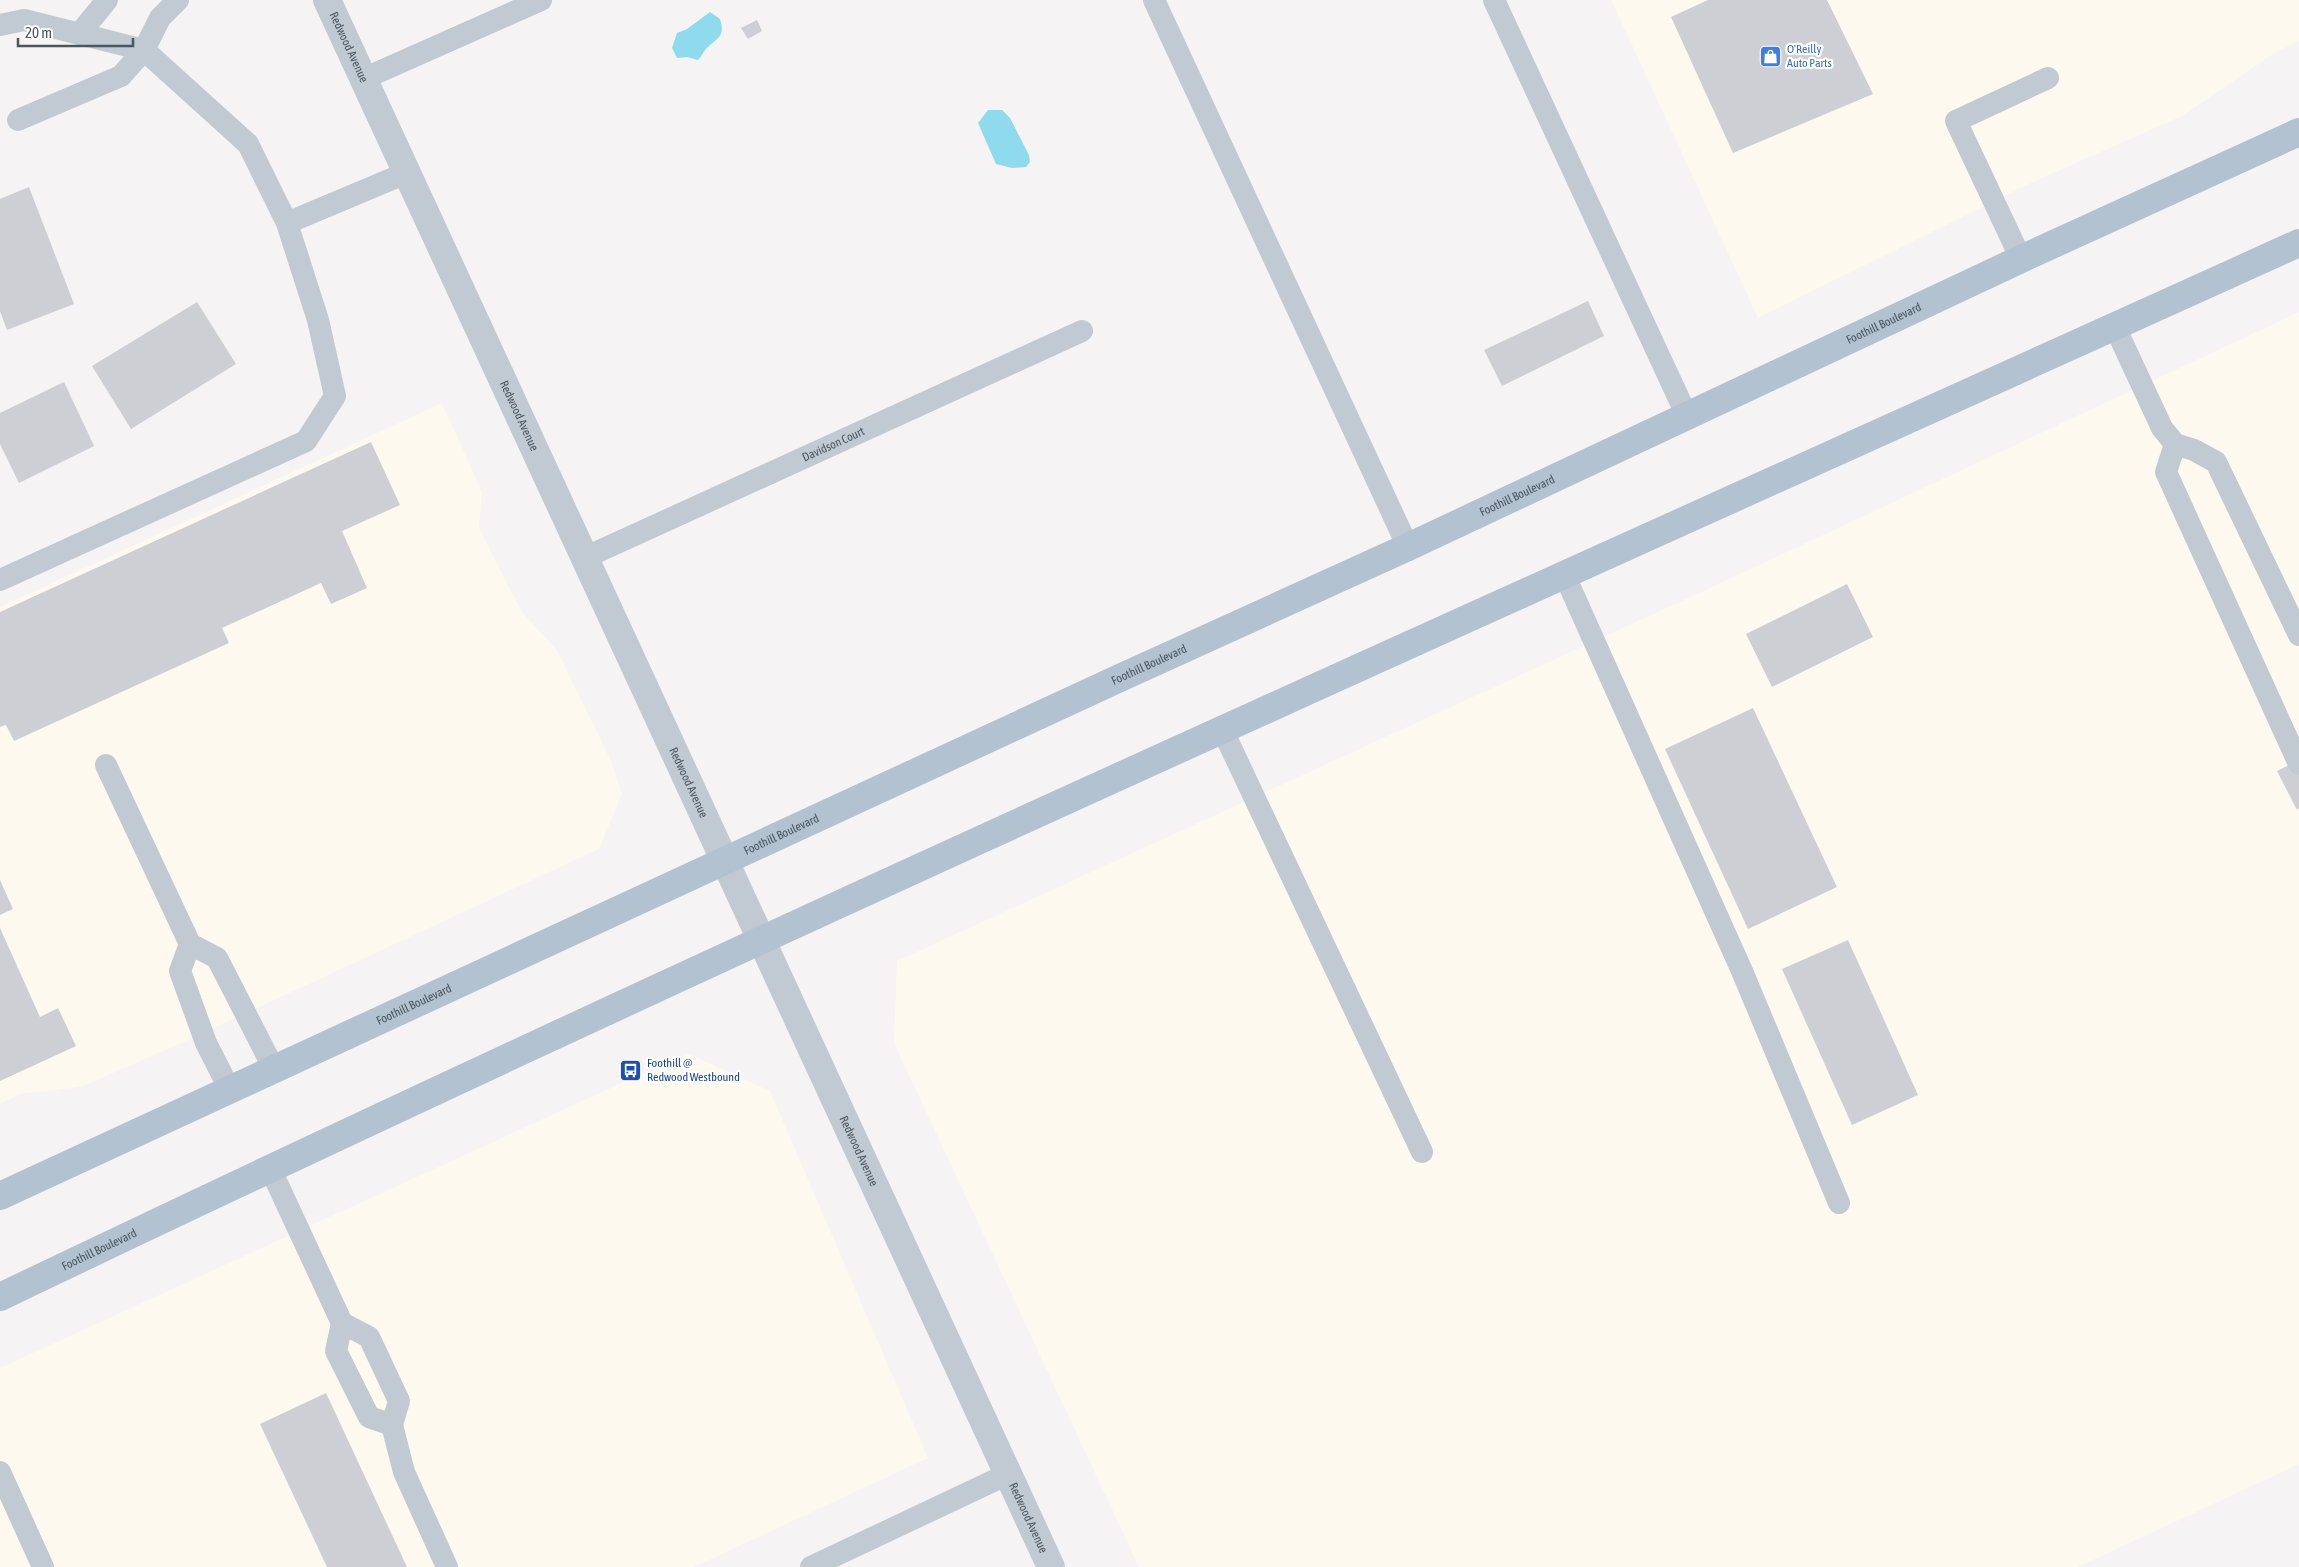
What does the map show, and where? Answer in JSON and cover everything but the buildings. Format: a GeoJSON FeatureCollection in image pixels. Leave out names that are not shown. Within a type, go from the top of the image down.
{"type":"FeatureCollection","features":[{"type":"Feature","properties":{"kind":"main road","name":"Foothill Boulevard"},"geometry":{"type":"LineString","coordinates":[[0,1196],[1408,547],[2021,259],[2299,132]]}},
{"type":"Feature","properties":{"kind":"main road","name":"Foothill Boulevard"},"geometry":{"type":"LineString","coordinates":[[0,1298],[270,1168],[760,940],[2299,244]]}},
{"type":"Feature","properties":{"kind":"street","name":"Redwood Avenue"},"geometry":{"type":"LineString","coordinates":[[326,0],[1051,1567]]}},
{"type":"Feature","properties":{"kind":"lane"},"geometry":{"type":"LineString","coordinates":[[80,33],[107,0]]}},
{"type":"Feature","properties":{"kind":"lane"},"geometry":{"type":"LineString","coordinates":[[363,79],[541,0]]}},
{"type":"Feature","properties":{"kind":"lane"},"geometry":{"type":"LineString","coordinates":[[1154,0],[1408,547]]}},
{"type":"Feature","properties":{"kind":"lane"},"geometry":{"type":"LineString","coordinates":[[1494,0],[1687,416]]}},
{"type":"Feature","properties":{"kind":"lane"},"geometry":{"type":"LineString","coordinates":[[18,120],[121,76],[144,50],[160,18],[172,2]]}},
{"type":"Feature","properties":{"kind":"lane"},"geometry":{"type":"LineString","coordinates":[[0,25],[24,20],[144,50],[248,144],[287,223],[318,320],[335,396],[306,441],[0,580]]}},
{"type":"Feature","properties":{"kind":"lane"},"geometry":{"type":"LineString","coordinates":[[2021,259],[1956,121],[2048,78]]}},
{"type":"Feature","properties":{"kind":"lane"},"geometry":{"type":"LineString","coordinates":[[287,223],[406,173]]}},
{"type":"Feature","properties":{"kind":"lane"},"geometry":{"type":"LineString","coordinates":[[2115,327],[2162,428],[2175,444],[2194,450],[2216,462],[2299,635]]}},
{"type":"Feature","properties":{"kind":"lane","name":"Davidson Court"},"geometry":{"type":"LineString","coordinates":[[584,558],[1082,331]]}},
{"type":"Feature","properties":{"kind":"lane"},"geometry":{"type":"LineString","coordinates":[[2175,444],[2166,472],[2299,764]]}},
{"type":"Feature","properties":{"kind":"lane"},"geometry":{"type":"LineString","coordinates":[[1565,576],[1742,971],[1840,1203]]}},
{"type":"Feature","properties":{"kind":"lane"},"geometry":{"type":"LineString","coordinates":[[1223,731],[1422,1152]]}},
{"type":"Feature","properties":{"kind":"lane"},"geometry":{"type":"LineString","coordinates":[[106,765],[190,944],[217,958],[274,1069]]}},
{"type":"Feature","properties":{"kind":"lane"},"geometry":{"type":"LineString","coordinates":[[190,944],[180,971],[206,1043],[230,1090]]}},
{"type":"Feature","properties":{"kind":"lane"},"geometry":{"type":"LineString","coordinates":[[270,1168],[342,1323],[336,1350],[369,1417],[392,1425]]}},
{"type":"Feature","properties":{"kind":"lane"},"geometry":{"type":"LineString","coordinates":[[342,1323],[369,1337],[399,1402],[392,1425],[404,1472],[447,1567]]}},
{"type":"Feature","properties":{"kind":"lane"},"geometry":{"type":"LineString","coordinates":[[0,1472],[42,1567]]}},
{"type":"Feature","properties":{"kind":"lane"},"geometry":{"type":"LineString","coordinates":[[811,1567],[1008,1474]]}},
{"type":"Feature","properties":{"kind":"shaded area"},"geometry":{"type":"Polygon","coordinates":[[[1611,0],[2299,0],[2299,41],[2273,54],[2182,116],[2031,183],[1758,318],[1611,0]]]}},
{"type":"Feature","properties":{"kind":"shaded area"},"geometry":{"type":"Polygon","coordinates":[[[2299,312],[2299,1464],[2078,1567],[1139,1567],[894,1043],[897,961],[1697,594],[2299,312]]]}},
{"type":"Feature","properties":{"kind":"shaded area"},"geometry":{"type":"Polygon","coordinates":[[[442,403],[482,492],[479,528],[522,612],[557,650],[611,761],[622,794],[599,849],[186,1041],[81,1087],[20,1094],[0,1104],[0,607],[442,403]]]}},
{"type":"Feature","properties":{"kind":"shaded area"},"geometry":{"type":"Polygon","coordinates":[[[687,1053],[770,1091],[928,1458],[694,1567],[0,1567],[0,1368],[687,1053]]]}},
{"type":"Feature","properties":{"kind":"water"},"geometry":{"type":"Polygon","coordinates":[[[710,12],[720,19],[722,29],[720,36],[698,60],[687,57],[677,58],[672,48],[677,33],[687,29],[710,12]]]}},
{"type":"Feature","properties":{"kind":"water"},"geometry":{"type":"Polygon","coordinates":[[[988,110],[1002,110],[1010,118],[1029,155],[1030,162],[1026,167],[1012,168],[996,164],[978,123],[988,110]]]}},
{"type":"Feature","properties":{"kind":"place","name":"O'Reilly Auto Parts"},"geometry":{"type":"Point","coordinates":[1771,56]}},
{"type":"Feature","properties":{"kind":"place","name":"Foothill @ Redwood Westbound"},"geometry":{"type":"Point","coordinates":[631,1070]}}]}
